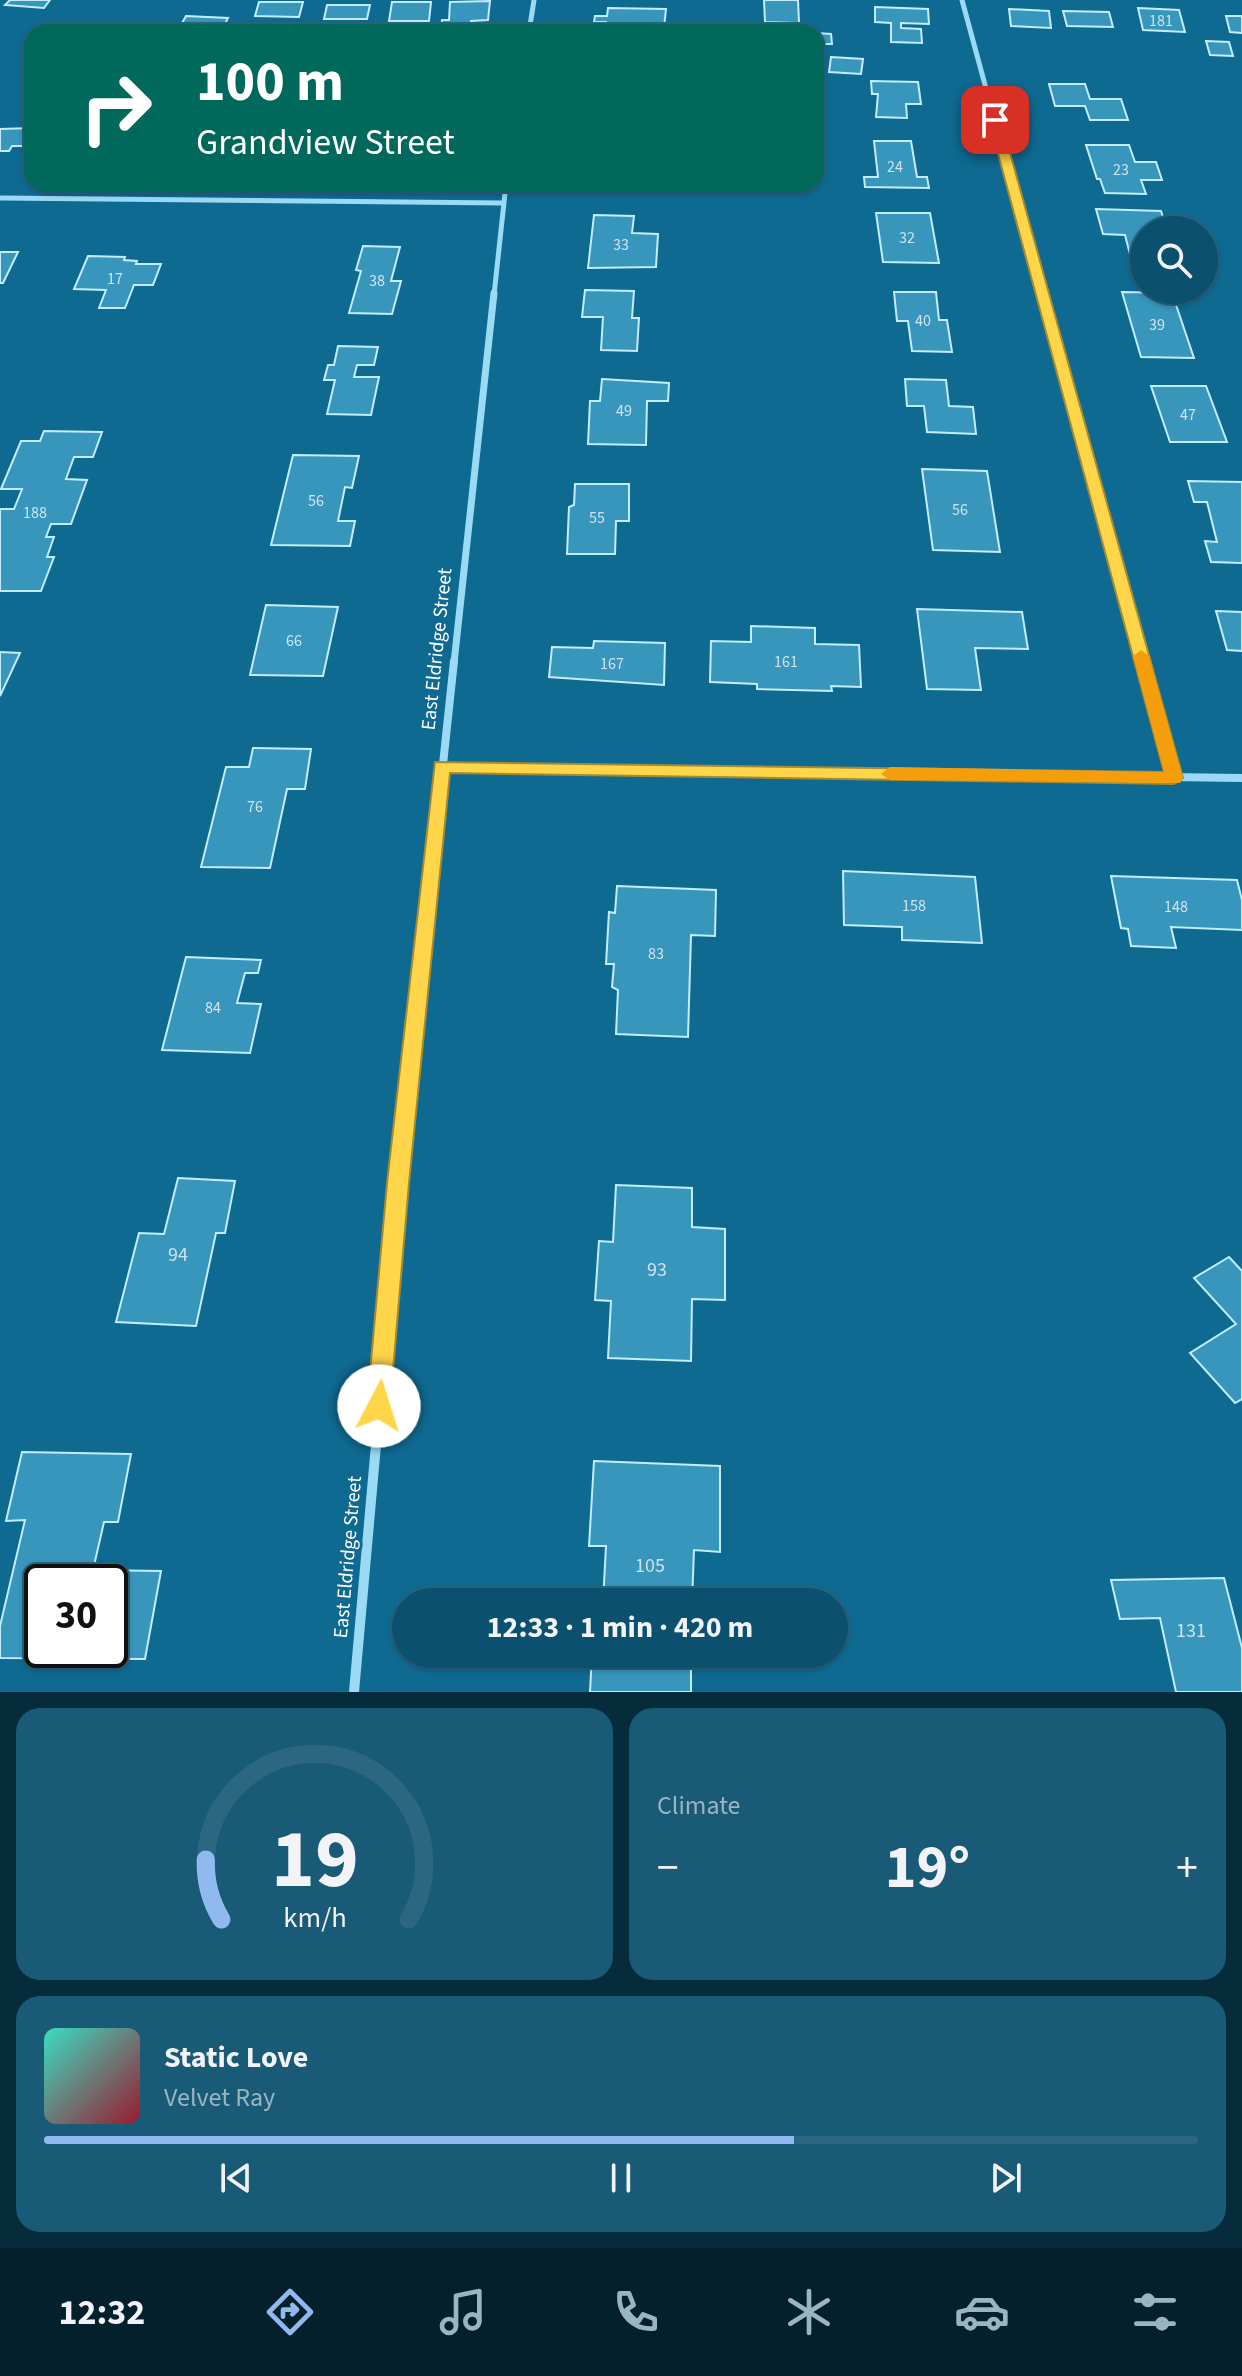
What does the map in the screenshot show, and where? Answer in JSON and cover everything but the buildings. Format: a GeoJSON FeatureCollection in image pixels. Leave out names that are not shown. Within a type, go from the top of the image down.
{"type":"FeatureCollection","features":[{"type":"Feature","properties":{"kind":"street"},"geometry":{"type":"LineString","coordinates":[[530,24],[534,0]]}},
{"type":"Feature","properties":{"kind":"street"},"geometry":{"type":"LineString","coordinates":[[962,0],[1174,778]]}},
{"type":"Feature","properties":{"kind":"street","name":"East Eldridge Street"},"geometry":{"type":"LineString","coordinates":[[354,1692],[398,1183],[505,192]]}},
{"type":"Feature","properties":{"kind":"street"},"geometry":{"type":"LineString","coordinates":[[0,198],[503,203]]}},
{"type":"Feature","properties":{"kind":"street"},"geometry":{"type":"LineString","coordinates":[[442,767],[1242,778]]}},
{"type":"Feature","properties":{"kind":"slow traffic"},"geometry":{"type":"LineString","coordinates":[[890,774],[1174,778],[1141,656]]}},
{"type":"Feature","properties":{"kind":"route"},"geometry":{"type":"LineString","coordinates":[[379,1406],[398,1183],[442,767],[1174,778],[995,120]]}}]}
